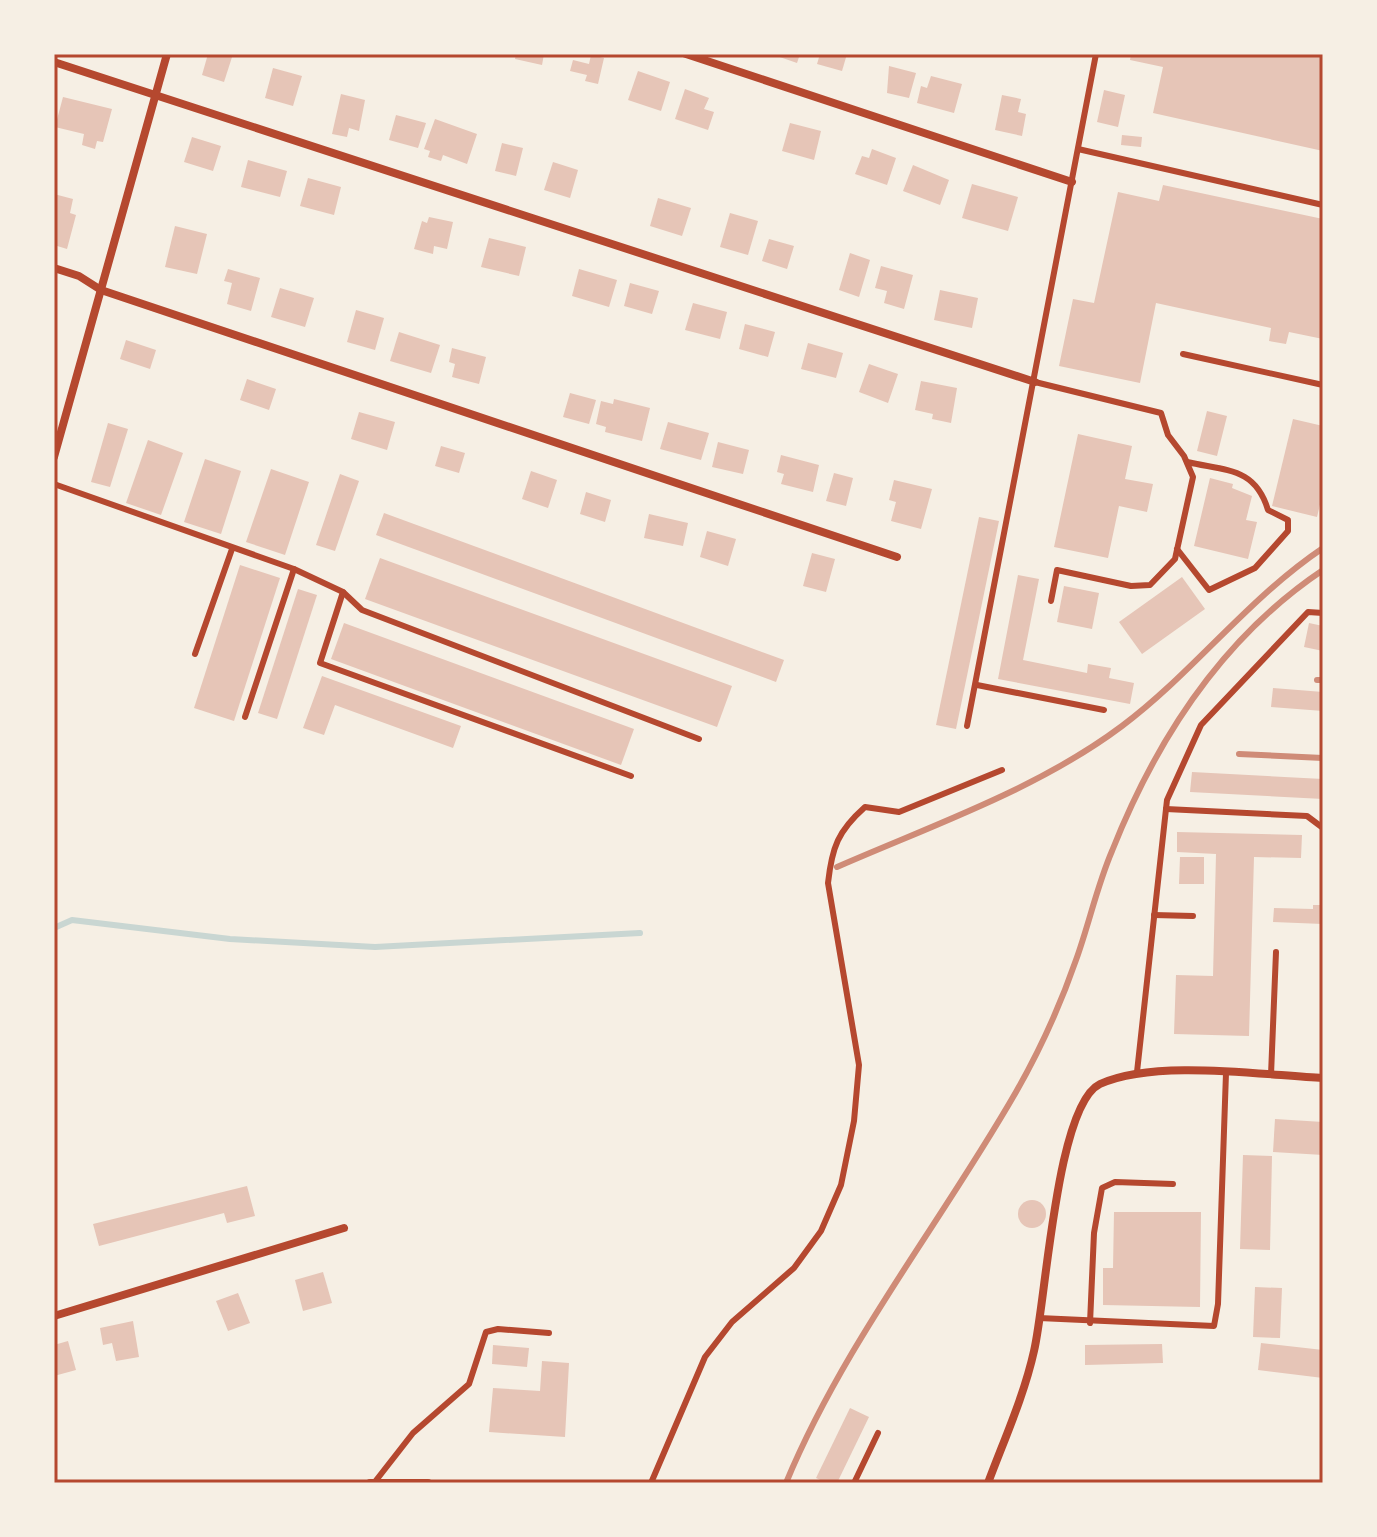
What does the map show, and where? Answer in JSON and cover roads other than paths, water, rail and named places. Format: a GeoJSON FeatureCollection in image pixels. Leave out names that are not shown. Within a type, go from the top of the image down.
{"type":"FeatureCollection","features":[{"type":"Feature","properties":{"kind":"street"},"geometry":{"type":"LineString","coordinates":[[54,457],[167,54]]}},
{"type":"Feature","properties":{"kind":"street"},"geometry":{"type":"LineString","coordinates":[[686,54],[1072,182]]}},
{"type":"Feature","properties":{"kind":"street"},"geometry":{"type":"LineString","coordinates":[[54,62],[1035,382]]}},
{"type":"Feature","properties":{"kind":"street"},"geometry":{"type":"LineString","coordinates":[[54,268],[79,276],[101,290],[897,557]]}},
{"type":"Feature","properties":{"kind":"street"},"geometry":{"type":"LineString","coordinates":[[988,1483],[1034,1351],[1058,1182],[1075,1122],[1097,1086],[1137,1072],[1323,1078]]}},
{"type":"Feature","properties":{"kind":"street"},"geometry":{"type":"LineString","coordinates":[[54,1316],[344,1228]]}},
{"type":"Feature","properties":{"kind":"street"},"geometry":{"type":"LineString","coordinates":[[372,1483],[428,1483]]}},
{"type":"Feature","properties":{"kind":"lane"},"geometry":{"type":"LineString","coordinates":[[967,726],[1096,54]]}},
{"type":"Feature","properties":{"kind":"lane"},"geometry":{"type":"LineString","coordinates":[[1078,149],[1323,205]]}},
{"type":"Feature","properties":{"kind":"lane"},"geometry":{"type":"LineString","coordinates":[[1183,354],[1323,385]]}},
{"type":"Feature","properties":{"kind":"lane"},"geometry":{"type":"LineString","coordinates":[[1035,382],[1161,413],[1168,435],[1187,462],[1193,477],[1175,559],[1150,585],[1131,586],[1057,570],[1051,601]]}},
{"type":"Feature","properties":{"kind":"lane"},"geometry":{"type":"LineString","coordinates":[[1177,549],[1209,590],[1255,568],[1288,531],[1288,520],[1268,510],[1262,489],[1248,476],[1187,462]]}},
{"type":"Feature","properties":{"kind":"lane"},"geometry":{"type":"LineString","coordinates":[[54,484],[294,569],[343,592],[362,610],[699,739]]}},
{"type":"Feature","properties":{"kind":"lane"},"geometry":{"type":"LineString","coordinates":[[195,654],[232,549]]}},
{"type":"Feature","properties":{"kind":"lane"},"geometry":{"type":"LineString","coordinates":[[245,717],[294,569]]}},
{"type":"Feature","properties":{"kind":"lane"},"geometry":{"type":"LineString","coordinates":[[343,592],[320,663],[631,776]]}},
{"type":"Feature","properties":{"kind":"lane"},"geometry":{"type":"LineString","coordinates":[[1137,1072],[1166,809],[1201,725],[1308,612],[1323,613]]}},
{"type":"Feature","properties":{"kind":"lane"},"geometry":{"type":"LineString","coordinates":[[977,685],[1104,710]]}},
{"type":"Feature","properties":{"kind":"lane"},"geometry":{"type":"LineString","coordinates":[[651,1483],[705,1357],[732,1322],[794,1268],[821,1231],[841,1185],[854,1121],[859,1065],[828,883],[831,854],[844,826],[865,807],[899,812],[1002,770]]}},
{"type":"Feature","properties":{"kind":"lane"},"geometry":{"type":"LineString","coordinates":[[1166,809],[1307,816],[1323,828]]}},
{"type":"Feature","properties":{"kind":"lane"},"geometry":{"type":"LineString","coordinates":[[1154,915],[1193,916]]}},
{"type":"Feature","properties":{"kind":"lane"},"geometry":{"type":"LineString","coordinates":[[1271,1075],[1276,952]]}},
{"type":"Feature","properties":{"kind":"lane"},"geometry":{"type":"LineString","coordinates":[[1039,1318],[1090,1323],[1214,1326],[1218,1304],[1226,1073]]}},
{"type":"Feature","properties":{"kind":"lane"},"geometry":{"type":"LineString","coordinates":[[1090,1323],[1094,1233],[1102,1188],[1115,1182],[1173,1184]]}},
{"type":"Feature","properties":{"kind":"lane"},"geometry":{"type":"LineString","coordinates":[[372,1483],[413,1433],[469,1384],[486,1332],[498,1329],[549,1333]]}},
{"type":"Feature","properties":{"kind":"lane"},"geometry":{"type":"LineString","coordinates":[[859,1483],[854,1483],[878,1433]]}},
{"type":"Feature","properties":{"kind":"waterway"},"geometry":{"type":"LineString","coordinates":[[54,928],[72,920],[230,939],[375,947],[640,933]]}},
{"type":"Feature","properties":{"kind":"railway"},"geometry":{"type":"LineString","coordinates":[[837,867],[984,804],[1056,769],[1090,748],[1148,705],[1269,590],[1323,548]]}},
{"type":"Feature","properties":{"kind":"railway"},"geometry":{"type":"LineString","coordinates":[[786,1483],[809,1431],[864,1332],[987,1141],[1033,1060],[1070,977],[1112,851],[1149,770],[1196,694],[1224,659],[1287,597],[1323,570]]}},
{"type":"Feature","properties":{"kind":"railway"},"geometry":{"type":"LineString","coordinates":[[1317,680],[1323,680]]}},
{"type":"Feature","properties":{"kind":"railway"},"geometry":{"type":"LineString","coordinates":[[1239,754],[1323,758]]}}]}
